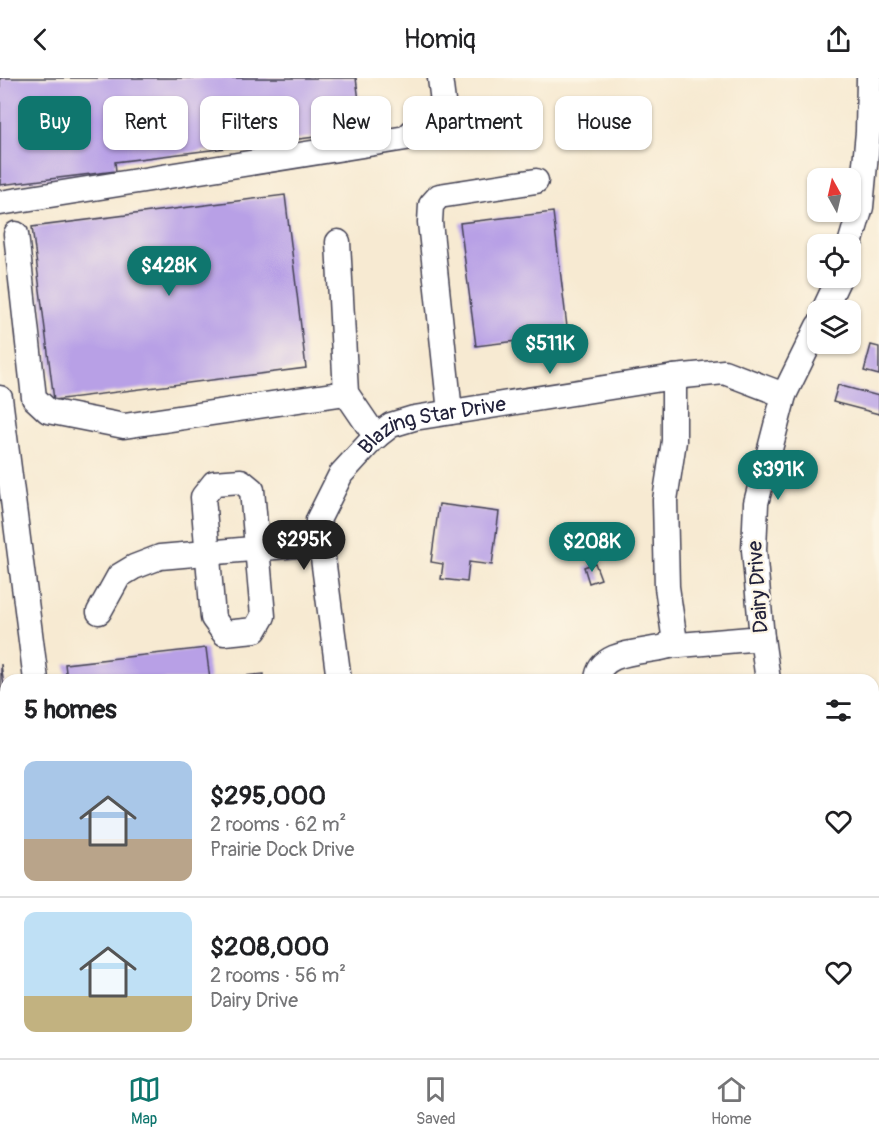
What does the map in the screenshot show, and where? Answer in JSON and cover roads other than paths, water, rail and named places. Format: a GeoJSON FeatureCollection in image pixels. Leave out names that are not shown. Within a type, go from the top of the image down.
{"type":"FeatureCollection","features":[{"type":"Feature","properties":{"kind":"street"},"geometry":{"type":"LineString","coordinates":[[0,203],[406,138],[442,102],[440,78]]}},
{"type":"Feature","properties":{"kind":"street"},"geometry":{"type":"LineString","coordinates":[[856,234],[870,208],[868,132],[872,82]]}},
{"type":"Feature","properties":{"kind":"street"},"geometry":{"type":"LineString","coordinates":[[450,412],[430,222],[431,205],[439,196],[536,181]]}},
{"type":"Feature","properties":{"kind":"street"},"geometry":{"type":"LineString","coordinates":[[16,234],[34,398],[48,411],[124,426],[345,393]]}},
{"type":"Feature","properties":{"kind":"street"},"geometry":{"type":"LineString","coordinates":[[338,242],[345,393],[376,437]]}},
{"type":"Feature","properties":{"kind":"street","name":"Dairy Drive"},"geometry":{"type":"LineString","coordinates":[[767,674],[754,550],[754,524],[762,475],[784,395],[807,348]]}},
{"type":"Feature","properties":{"kind":"street","name":"Blazing Star Drive"},"geometry":{"type":"LineString","coordinates":[[338,674],[318,520],[341,474],[376,437],[391,425],[414,418],[450,412],[674,377],[724,372],[784,395]]}},
{"type":"Feature","properties":{"kind":"street"},"geometry":{"type":"LineString","coordinates":[[668,646],[674,635],[666,587],[664,500],[674,441],[674,377]]}},
{"type":"Feature","properties":{"kind":"street"},"geometry":{"type":"LineString","coordinates":[[0,398],[35,674]]}},
{"type":"Feature","properties":{"kind":"street"},"geometry":{"type":"LineString","coordinates":[[241,481],[252,490],[257,549],[263,616],[255,630],[224,633],[213,618],[203,497],[214,483],[241,481]]}},
{"type":"Feature","properties":{"kind":"street"},"geometry":{"type":"LineString","coordinates":[[99,612],[119,576],[134,567],[160,557],[321,543]]}},
{"type":"Feature","properties":{"kind":"street"},"geometry":{"type":"LineString","coordinates":[[597,674],[602,664],[618,656],[668,646],[762,638]]}}]}
